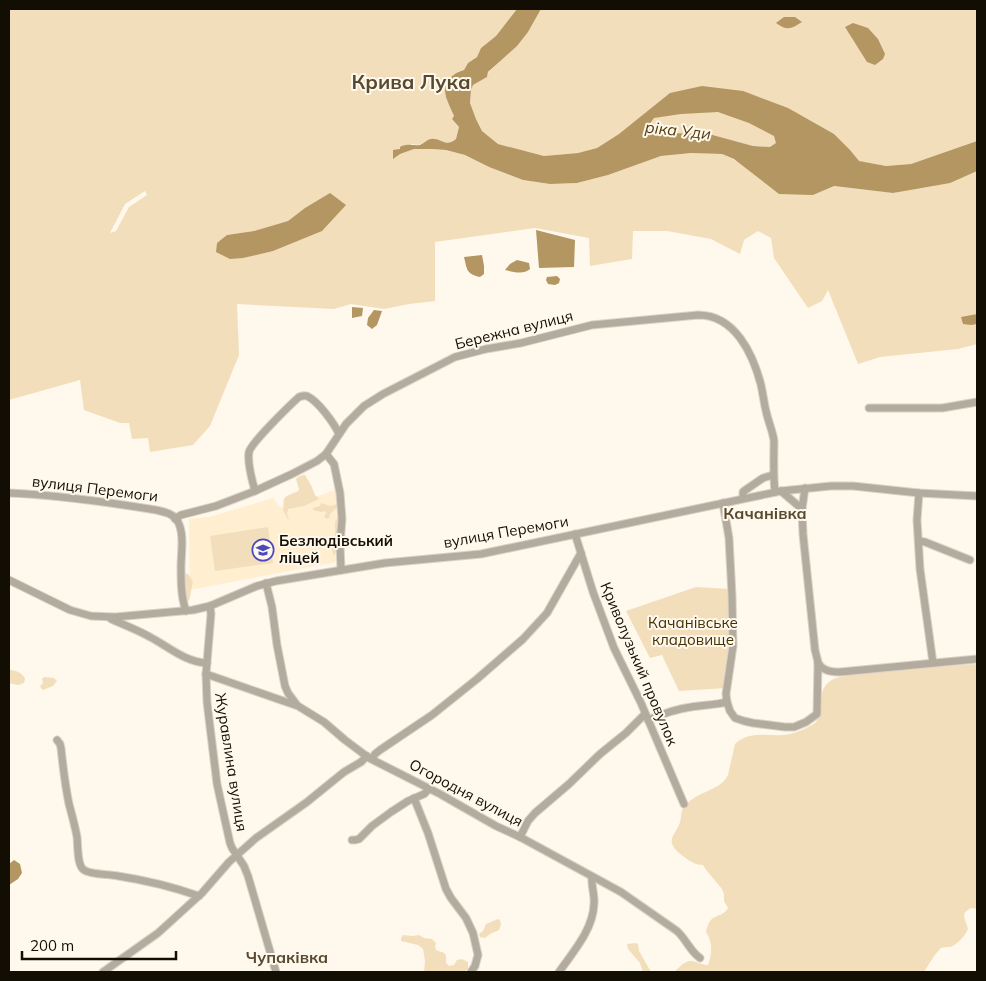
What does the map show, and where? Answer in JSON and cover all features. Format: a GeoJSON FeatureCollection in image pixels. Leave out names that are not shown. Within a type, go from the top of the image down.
{"type":"FeatureCollection","features":[{"type":"Feature","properties":{"kind":"street","name":"Бережна вулиця"},"geometry":{"type":"LineString","coordinates":[[175,519],[181,515],[216,506],[255,491],[298,471],[326,454],[339,434],[356,414],[372,400],[461,355],[521,343],[594,324],[705,315],[721,320],[729,326],[741,341],[753,362],[774,439],[773,475],[778,491]]}},
{"type":"Feature","properties":{"kind":"street"},"geometry":{"type":"LineString","coordinates":[[255,491],[249,456],[251,449],[299,397],[306,396],[314,402],[332,421],[339,434]]}},
{"type":"Feature","properties":{"kind":"street"},"geometry":{"type":"LineString","coordinates":[[869,408],[942,408],[977,402]]}},
{"type":"Feature","properties":{"kind":"street"},"geometry":{"type":"LineString","coordinates":[[326,454],[334,464],[340,488],[342,570]]}},
{"type":"Feature","properties":{"kind":"street"},"geometry":{"type":"LineString","coordinates":[[743,498],[744,491],[763,478],[773,475]]}},
{"type":"Feature","properties":{"kind":"street","name":"вулиця Перемоги"},"geometry":{"type":"LineString","coordinates":[[109,618],[186,611],[210,606],[266,583],[289,578],[385,563],[482,554],[778,491],[853,486],[919,493],[977,496]]}},
{"type":"Feature","properties":{"kind":"street"},"geometry":{"type":"LineString","coordinates":[[723,503],[730,548],[733,638],[726,694],[727,702],[735,718],[753,723],[794,727],[806,722],[817,714],[818,662],[802,534],[802,509],[805,488]]}},
{"type":"Feature","properties":{"kind":"street"},"geometry":{"type":"LineString","coordinates":[[778,491],[802,509]]}},
{"type":"Feature","properties":{"kind":"street","name":"вулиця Перемоги"},"geometry":{"type":"LineString","coordinates":[[9,493],[67,497],[144,508],[165,512],[172,515],[175,519]]}},
{"type":"Feature","properties":{"kind":"street"},"geometry":{"type":"LineString","coordinates":[[919,493],[917,520],[920,572],[933,663]]}},
{"type":"Feature","properties":{"kind":"street"},"geometry":{"type":"LineString","coordinates":[[175,519],[181,530],[182,589],[186,611]]}},
{"type":"Feature","properties":{"kind":"street","name":"Криволузький провулок"},"geometry":{"type":"LineString","coordinates":[[575,534],[593,592],[614,648],[647,717],[684,804]]}},
{"type":"Feature","properties":{"kind":"street"},"geometry":{"type":"LineString","coordinates":[[918,541],[970,560]]}},
{"type":"Feature","properties":{"kind":"street"},"geometry":{"type":"LineString","coordinates":[[103,972],[148,941],[199,896],[226,865],[262,834],[312,799],[344,772],[369,758],[432,715],[523,639],[551,607],[581,553]]}},
{"type":"Feature","properties":{"kind":"street"},"geometry":{"type":"LineString","coordinates":[[9,580],[74,612],[109,618],[149,636],[187,659],[194,662],[207,663]]}},
{"type":"Feature","properties":{"kind":"street"},"geometry":{"type":"LineString","coordinates":[[266,583],[272,607],[285,686],[298,706]]}},
{"type":"Feature","properties":{"kind":"street","name":"Журавлина вулиця"},"geometry":{"type":"LineString","coordinates":[[210,606],[212,614],[206,674],[207,707],[219,792],[230,844],[248,876],[276,972]]}},
{"type":"Feature","properties":{"kind":"street"},"geometry":{"type":"LineString","coordinates":[[818,662],[826,670],[840,672],[977,659]]}},
{"type":"Feature","properties":{"kind":"street","name":"Огородня вулиця"},"geometry":{"type":"LineString","coordinates":[[206,674],[298,706],[324,722],[369,758],[429,788],[496,826],[621,892],[674,929],[700,958]]}},
{"type":"Feature","properties":{"kind":"street"},"geometry":{"type":"LineString","coordinates":[[520,837],[528,821],[535,813],[600,754],[647,717],[691,706],[727,702]]}},
{"type":"Feature","properties":{"kind":"street"},"geometry":{"type":"LineString","coordinates":[[57,740],[61,748],[63,774],[82,868],[85,871],[121,876],[175,888],[199,896]]}},
{"type":"Feature","properties":{"kind":"street"},"geometry":{"type":"LineString","coordinates":[[352,840],[359,838],[380,820],[404,803],[424,794],[429,788]]}},
{"type":"Feature","properties":{"kind":"street"},"geometry":{"type":"LineString","coordinates":[[414,798],[428,833],[446,889],[450,898],[466,918],[473,933],[478,955],[471,972]]}},
{"type":"Feature","properties":{"kind":"street"},"geometry":{"type":"LineString","coordinates":[[559,972],[581,940],[590,922],[594,905],[592,877]]}},
{"type":"Feature","properties":{"kind":"shaded area"},"geometry":{"type":"Polygon","coordinates":[[[517,9],[541,9],[528,32],[517,46],[488,72],[487,77],[473,85],[471,90],[470,103],[482,131],[498,144],[544,156],[578,153],[597,148],[619,134],[670,93],[702,86],[743,91],[788,108],[834,134],[859,161],[886,166],[911,164],[977,141],[977,171],[950,183],[893,193],[834,186],[813,195],[779,194],[734,159],[722,154],[691,153],[661,156],[608,175],[577,183],[550,184],[523,180],[489,167],[465,155],[446,150],[414,149],[400,154],[393,159],[393,150],[400,149],[403,146],[420,145],[432,139],[450,143],[456,139],[459,127],[452,119],[454,116],[447,99],[445,87],[452,76],[464,70],[468,63],[477,57],[481,48],[496,36],[517,9]],[[718,112],[654,118],[648,126],[650,130],[670,133],[709,134],[753,146],[770,147],[776,143],[774,136],[749,123],[718,112]]]}},
{"type":"Feature","properties":{"kind":"shaded area"},"geometry":{"type":"Polygon","coordinates":[[[784,17],[795,17],[802,22],[792,28],[786,28],[776,23],[784,17]]]}},
{"type":"Feature","properties":{"kind":"shaded area"},"geometry":{"type":"Polygon","coordinates":[[[853,23],[868,28],[878,39],[885,54],[883,59],[875,65],[867,62],[845,27],[853,23]]]}},
{"type":"Feature","properties":{"kind":"shaded area"},"geometry":{"type":"Polygon","coordinates":[[[330,193],[346,205],[322,231],[273,251],[243,258],[230,259],[216,252],[217,243],[227,235],[254,231],[288,221],[330,193]]]}},
{"type":"Feature","properties":{"kind":"shaded area"},"geometry":{"type":"Polygon","coordinates":[[[536,230],[575,240],[574,267],[539,268],[536,230]]]}},
{"type":"Feature","properties":{"kind":"shaded area"},"geometry":{"type":"Polygon","coordinates":[[[482,255],[484,274],[480,277],[475,276],[467,268],[464,257],[482,255]]]}},
{"type":"Feature","properties":{"kind":"shaded area"},"geometry":{"type":"Polygon","coordinates":[[[517,260],[529,263],[530,269],[521,272],[505,270],[517,260]]]}},
{"type":"Feature","properties":{"kind":"shaded area"},"geometry":{"type":"Polygon","coordinates":[[[557,276],[560,279],[559,283],[555,285],[548,284],[547,277],[557,276]]]}},
{"type":"Feature","properties":{"kind":"shaded area"},"geometry":{"type":"Polygon","coordinates":[[[352,307],[363,308],[362,316],[352,318],[352,307]]]}},
{"type":"Feature","properties":{"kind":"shaded area"},"geometry":{"type":"Polygon","coordinates":[[[374,310],[382,311],[377,325],[372,329],[367,325],[368,318],[374,310]]]}},
{"type":"Feature","properties":{"kind":"shaded area"},"geometry":{"type":"Polygon","coordinates":[[[977,314],[977,324],[963,324],[961,317],[977,314]]]}},
{"type":"Feature","properties":{"kind":"shaded area","name":"Безлюдівський ліцей"},"geometry":{"type":"Polygon","coordinates":[[[337,489],[336,562],[190,590],[189,519],[210,517],[273,498],[280,507],[295,505],[337,489]]]}},
{"type":"Feature","properties":{"kind":"shaded area"},"geometry":{"type":"Polygon","coordinates":[[[14,860],[20,864],[22,873],[18,879],[9,885],[9,864],[14,860]]]}},
{"type":"Feature","properties":{"kind":"green space"},"geometry":{"type":"Polygon","coordinates":[[[9,9],[517,9],[496,36],[481,48],[477,57],[468,63],[464,70],[457,72],[445,94],[454,116],[452,119],[459,127],[456,139],[447,143],[434,139],[418,145],[412,144],[397,151],[395,150],[393,158],[414,149],[446,150],[465,155],[489,167],[523,180],[550,184],[577,183],[608,175],[661,156],[691,153],[722,154],[813,195],[833,186],[894,193],[977,171],[977,344],[958,349],[880,357],[858,364],[828,290],[822,301],[808,308],[774,258],[771,238],[758,231],[744,240],[740,254],[711,239],[667,231],[633,231],[632,259],[590,266],[589,238],[535,228],[435,242],[435,301],[384,309],[351,304],[334,309],[237,304],[239,355],[210,426],[193,445],[150,452],[148,438],[132,439],[129,423],[120,423],[84,410],[80,380],[9,400],[9,9]],[[145,191],[125,204],[110,233],[116,231],[129,207],[147,195],[145,191]],[[305,208],[288,221],[254,231],[227,235],[243,258],[305,208]]]}},
{"type":"Feature","properties":{"kind":"green space"},"geometry":{"type":"Polygon","coordinates":[[[541,9],[977,9],[977,141],[911,164],[886,166],[770,147],[753,146],[709,134],[670,133],[650,130],[619,134],[597,148],[578,153],[544,156],[498,144],[482,131],[476,119],[470,103],[471,90],[473,85],[487,77],[488,73],[528,32],[541,9]]]}},
{"type":"Feature","properties":{"kind":"green space"},"geometry":{"type":"Polygon","coordinates":[[[305,475],[319,499],[304,506],[288,509],[288,519],[283,510],[284,499],[298,491],[296,479],[305,475]]]}},
{"type":"Feature","properties":{"kind":"green space"},"geometry":{"type":"Polygon","coordinates":[[[321,503],[332,506],[338,503],[338,507],[327,519],[324,517],[325,511],[313,510],[313,508],[320,506],[321,503]]]}},
{"type":"Feature","properties":{"kind":"green space"},"geometry":{"type":"Polygon","coordinates":[[[339,515],[335,555],[333,554],[331,544],[335,535],[335,522],[339,515]]]}},
{"type":"Feature","properties":{"kind":"green space"},"geometry":{"type":"Polygon","coordinates":[[[268,527],[273,563],[215,571],[210,536],[268,527]]]}},
{"type":"Feature","properties":{"kind":"green space"},"geometry":{"type":"Polygon","coordinates":[[[186,573],[193,582],[188,602],[185,593],[186,573]]]}},
{"type":"Feature","properties":{"kind":"green space","name":"Качанівське кладовище"},"geometry":{"type":"Polygon","coordinates":[[[696,587],[730,589],[732,641],[726,688],[679,691],[662,655],[650,658],[626,611],[696,587]]]}},
{"type":"Feature","properties":{"kind":"green space"},"geometry":{"type":"Polygon","coordinates":[[[977,664],[977,909],[971,908],[965,912],[964,917],[968,929],[961,940],[953,946],[941,948],[924,972],[674,972],[689,961],[708,965],[711,948],[706,932],[708,925],[713,918],[725,912],[728,908],[724,901],[722,889],[703,865],[693,863],[679,853],[673,845],[672,839],[680,823],[682,811],[689,801],[720,785],[728,775],[735,744],[746,737],[788,734],[814,724],[819,715],[822,692],[825,687],[829,682],[844,676],[870,672],[977,664]]]}},
{"type":"Feature","properties":{"kind":"green space"},"geometry":{"type":"Polygon","coordinates":[[[9,670],[20,673],[25,679],[24,683],[18,685],[9,683],[9,670]]]}},
{"type":"Feature","properties":{"kind":"green space"},"geometry":{"type":"Polygon","coordinates":[[[44,677],[54,678],[57,681],[53,686],[43,690],[40,686],[43,683],[42,679],[44,677]]]}},
{"type":"Feature","properties":{"kind":"green space"},"geometry":{"type":"Polygon","coordinates":[[[498,919],[501,924],[499,930],[485,938],[480,937],[479,934],[483,931],[486,924],[498,919]]]}},
{"type":"Feature","properties":{"kind":"green space"},"geometry":{"type":"Polygon","coordinates":[[[403,935],[419,935],[432,939],[436,943],[436,950],[446,955],[446,963],[449,966],[462,959],[468,962],[468,969],[464,972],[424,972],[423,949],[418,945],[401,941],[403,935]]]}},
{"type":"Feature","properties":{"kind":"green space"},"geometry":{"type":"Polygon","coordinates":[[[627,944],[638,944],[639,951],[651,972],[643,972],[640,963],[628,949],[627,944]]]}},
{"type":"Feature","properties":{"kind":"place","name":"Безлюдівський ліцей"},"geometry":{"type":"Point","coordinates":[263,550]}},
{"type":"Feature","properties":{"kind":"district","name":"Крива Лука"},"geometry":{"type":"Point","coordinates":[411,82]}},
{"type":"Feature","properties":{"kind":"district","name":"Качанівка"},"geometry":{"type":"Point","coordinates":[765,513]}},
{"type":"Feature","properties":{"kind":"district","name":"Чупаківка"},"geometry":{"type":"Point","coordinates":[287,957]}},
{"type":"Feature","properties":{"kind":"water label","name":"ріка Уди"},"geometry":{"type":"Point","coordinates":[678,130]}}]}
